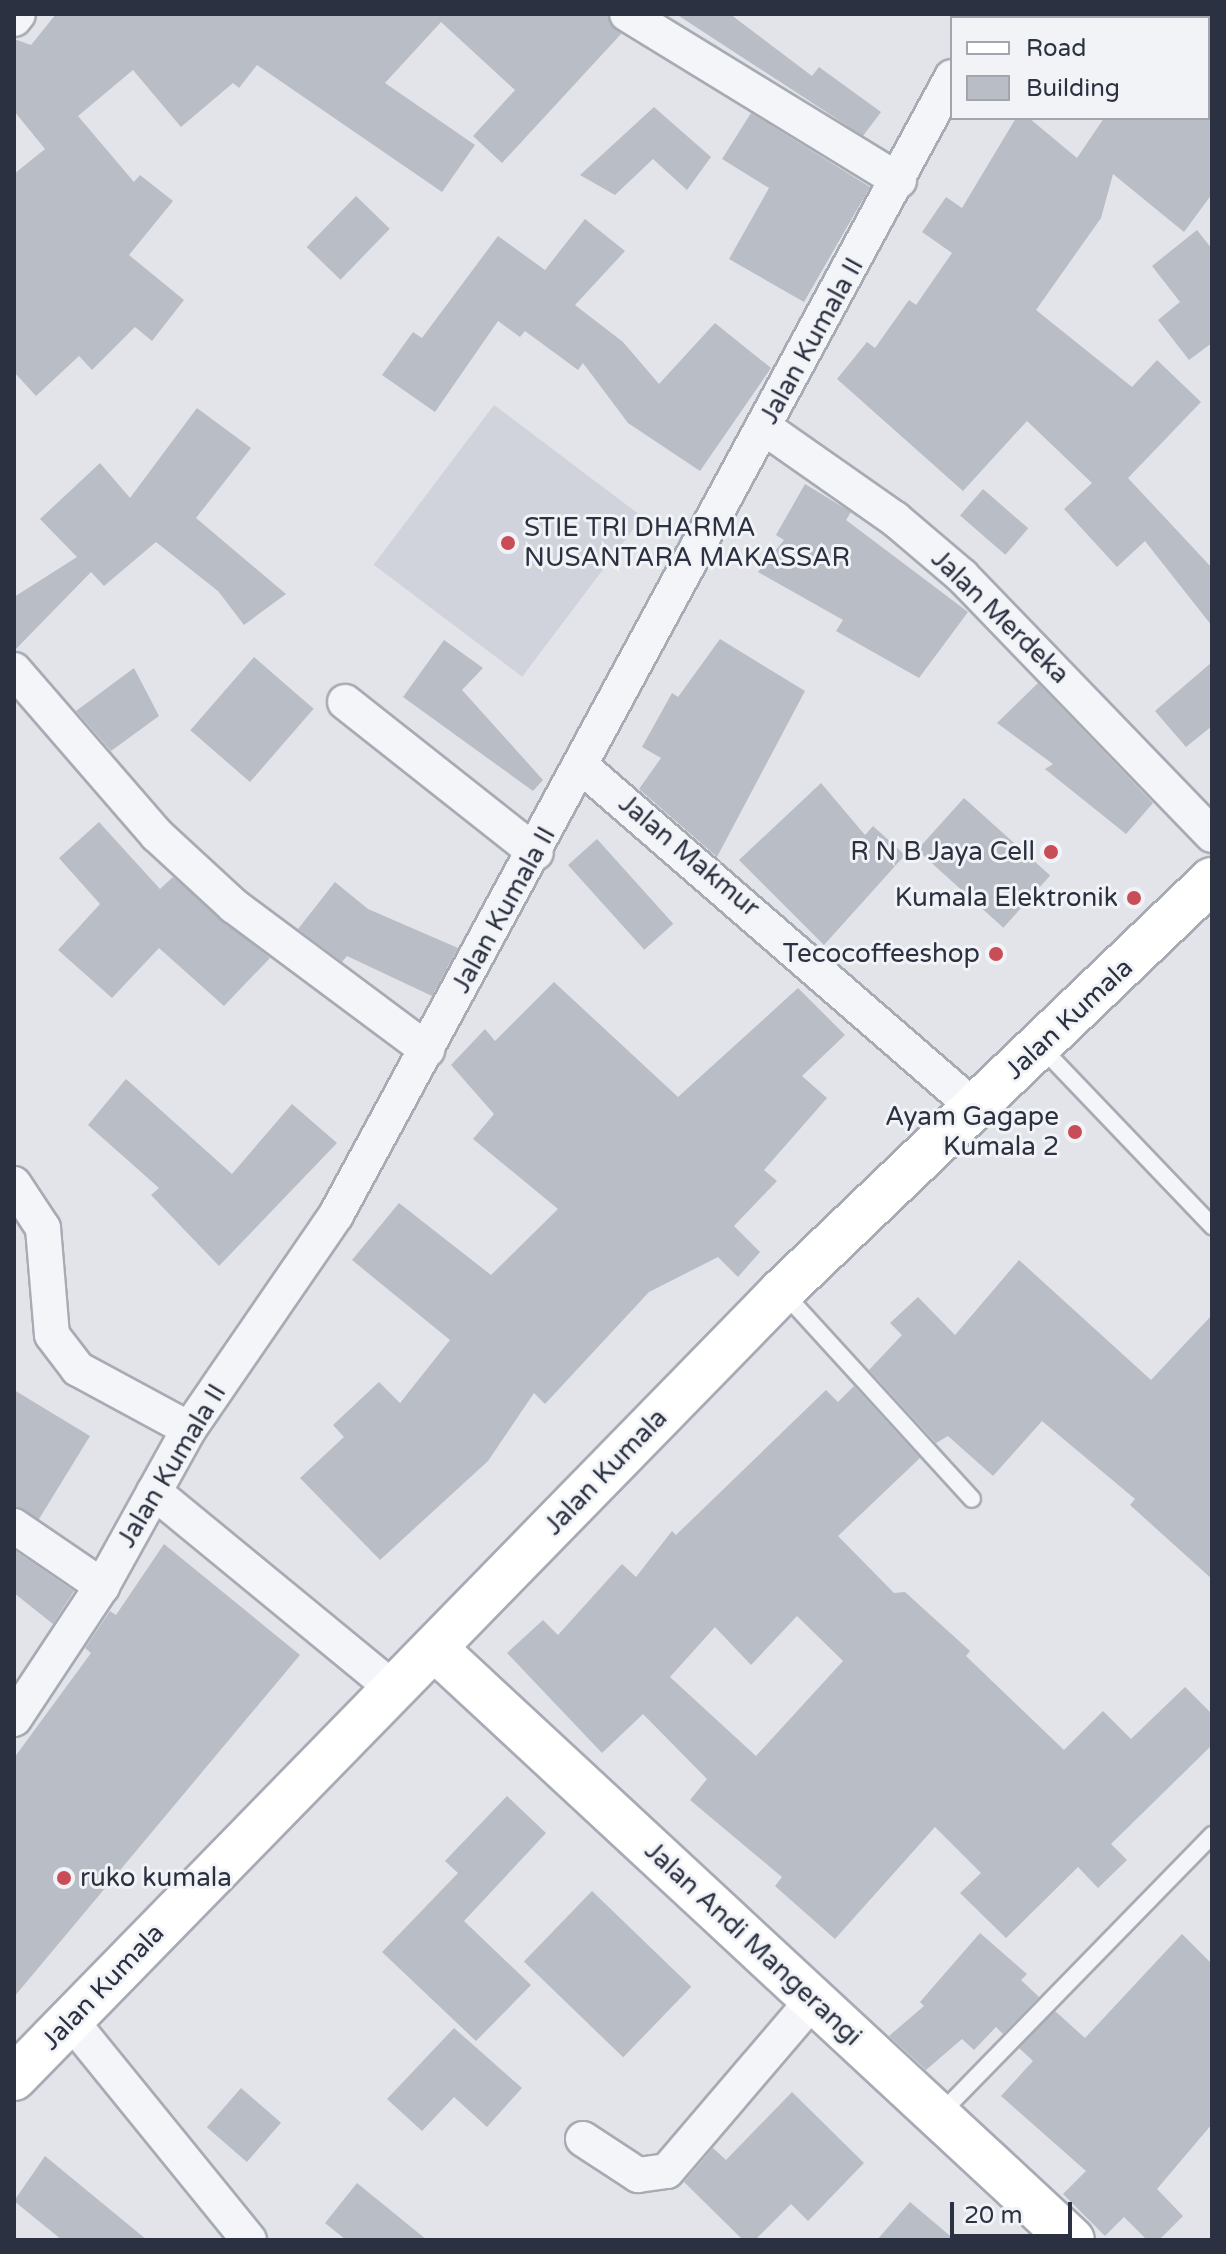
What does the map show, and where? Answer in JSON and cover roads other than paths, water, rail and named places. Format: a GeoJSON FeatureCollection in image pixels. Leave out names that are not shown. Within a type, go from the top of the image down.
{"type":"FeatureCollection","features":[{"type":"Feature","properties":{"kind":"main road","name":"Jalan Kumala"},"geometry":{"type":"LineString","coordinates":[[14,2078],[782,1291],[1041,1047],[1212,880]]}},
{"type":"Feature","properties":{"kind":"main road","name":"Jalan Andi Mangerangi"},"geometry":{"type":"LineString","coordinates":[[434,1648],[1072,2240]]}},
{"type":"Feature","properties":{"kind":"street"},"geometry":{"type":"LineString","coordinates":[[14,19],[18,14]]}},
{"type":"Feature","properties":{"kind":"street"},"geometry":{"type":"LineString","coordinates":[[627,14],[899,181]]}},
{"type":"Feature","properties":{"kind":"street","name":"Jalan Kumala II"},"geometry":{"type":"LineString","coordinates":[[14,1719],[102,1586],[189,1429],[336,1215],[536,853],[950,81]]}},
{"type":"Feature","properties":{"kind":"street","name":"Jalan Merdeka"},"geometry":{"type":"LineString","coordinates":[[765,428],[895,519],[962,576],[1212,835]]}},
{"type":"Feature","properties":{"kind":"street"},"geometry":{"type":"LineString","coordinates":[[14,670],[157,835],[234,906],[427,1050]]}},
{"type":"Feature","properties":{"kind":"street"},"geometry":{"type":"LineString","coordinates":[[345,702],[536,853]]}},
{"type":"Feature","properties":{"kind":"street","name":"Jalan Makmur"},"geometry":{"type":"LineString","coordinates":[[581,766],[974,1107]]}},
{"type":"Feature","properties":{"kind":"street"},"geometry":{"type":"LineString","coordinates":[[14,1184],[43,1228],[52,1335],[78,1369],[189,1429]]}},
{"type":"Feature","properties":{"kind":"street"},"geometry":{"type":"LineString","coordinates":[[154,1492],[394,1689]]}},
{"type":"Feature","properties":{"kind":"street"},"geometry":{"type":"LineString","coordinates":[[14,1526],[102,1586]]}},
{"type":"Feature","properties":{"kind":"street"},"geometry":{"type":"LineString","coordinates":[[583,2139],[638,2175],[667,2171],[813,2000]]}},
{"type":"Feature","properties":{"kind":"street"},"geometry":{"type":"LineString","coordinates":[[71,2021],[249,2240]]}},
{"type":"Feature","properties":{"kind":"lane"},"geometry":{"type":"LineString","coordinates":[[1041,1047],[1212,1226]]}},
{"type":"Feature","properties":{"kind":"lane"},"geometry":{"type":"LineString","coordinates":[[782,1291],[972,1499]]}},
{"type":"Feature","properties":{"kind":"lane"},"geometry":{"type":"LineString","coordinates":[[938,2116],[1212,1835]]}},
{"type":"Feature","properties":{"kind":"place","name":"STIE TRI DHARMA NUSANTARA MAKASSAR"},"geometry":{"type":"Point","coordinates":[508,543]}},
{"type":"Feature","properties":{"kind":"place","name":"R N B Jaya Cell"},"geometry":{"type":"Point","coordinates":[1051,852]}},
{"type":"Feature","properties":{"kind":"place","name":"Kumala Elektronik"},"geometry":{"type":"Point","coordinates":[1134,898]}},
{"type":"Feature","properties":{"kind":"place","name":"Tecocoffeeshop"},"geometry":{"type":"Point","coordinates":[996,954]}},
{"type":"Feature","properties":{"kind":"place","name":"Ayam Gagape Kumala 2"},"geometry":{"type":"Point","coordinates":[1075,1132]}},
{"type":"Feature","properties":{"kind":"place","name":"ruko kumala"},"geometry":{"type":"Point","coordinates":[64,1878]}}]}
